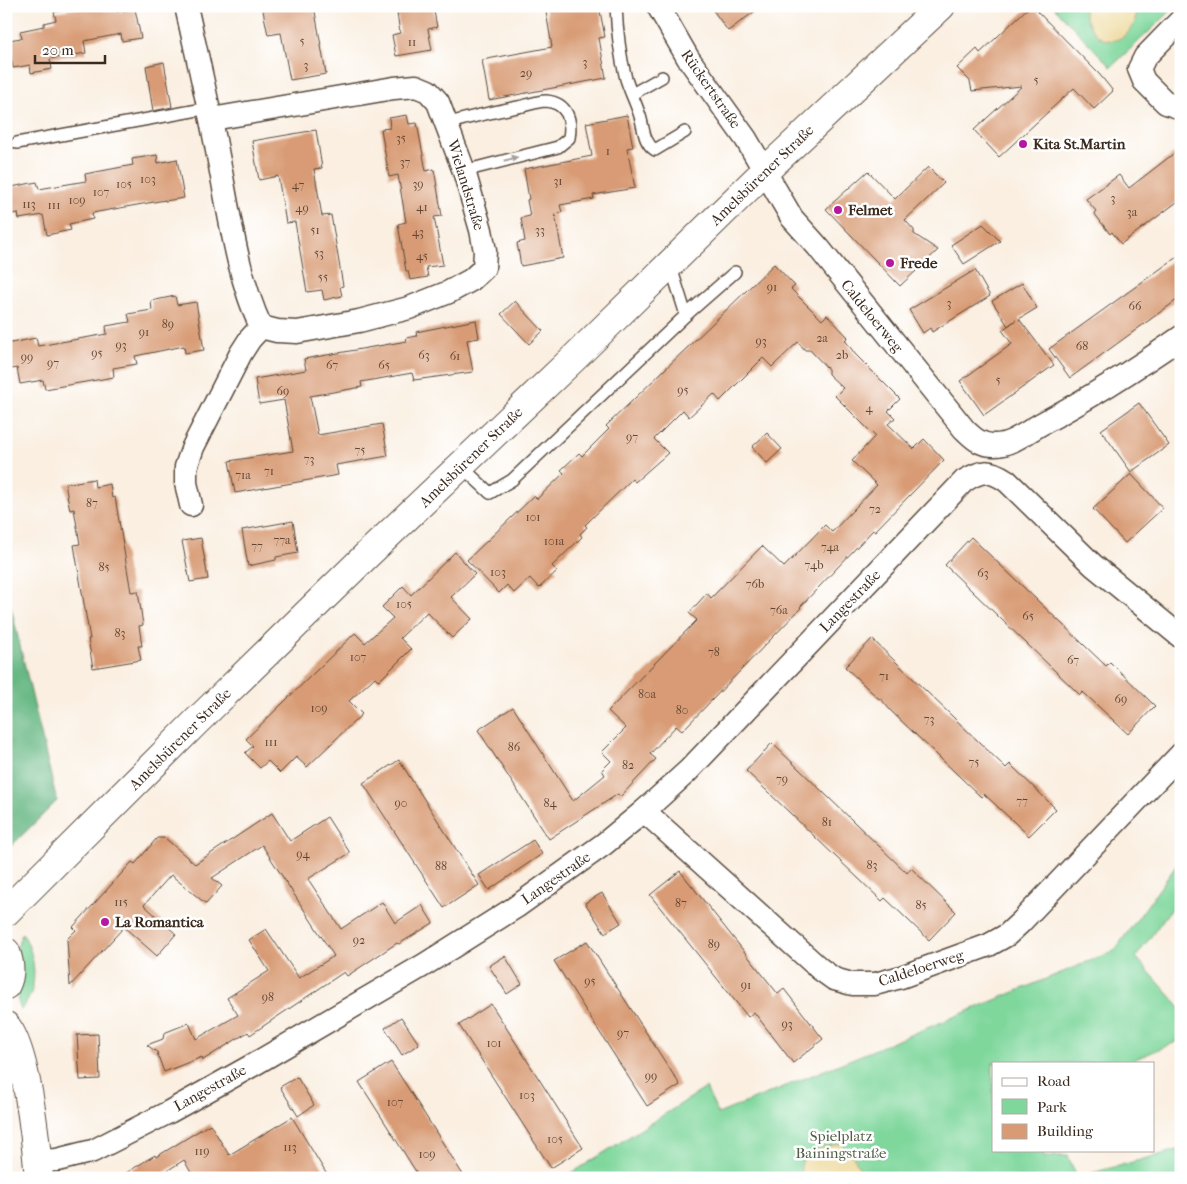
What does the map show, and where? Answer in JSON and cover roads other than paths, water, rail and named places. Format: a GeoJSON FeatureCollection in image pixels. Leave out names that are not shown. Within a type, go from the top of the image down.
{"type":"FeatureCollection","features":[{"type":"Feature","properties":{"kind":"street"},"geometry":{"type":"LineString","coordinates":[[186,6],[210,114],[233,236],[254,311],[261,327],[241,353],[193,447],[186,467],[186,484],[190,505]]}},
{"type":"Feature","properties":{"kind":"street","name":"Rückertstraße"},"geometry":{"type":"LineString","coordinates":[[658,6],[688,58],[746,139],[764,172]]}},
{"type":"Feature","properties":{"kind":"street","name":"Amelsbürener Straße"},"geometry":{"type":"LineString","coordinates":[[6,912],[196,722],[764,172],[941,6]]}},
{"type":"Feature","properties":{"kind":"street"},"geometry":{"type":"LineString","coordinates":[[1181,20],[1145,57],[1139,69],[1144,81],[1166,103],[1178,107],[1181,106]]}},
{"type":"Feature","properties":{"kind":"street","name":"Wielandstraße"},"geometry":{"type":"LineString","coordinates":[[210,114],[394,88],[416,86],[428,91],[438,102],[464,171],[485,251],[484,268],[471,280],[449,292],[409,308],[359,321],[297,332],[278,331],[261,327]]}},
{"type":"Feature","properties":{"kind":"street","name":"Caldeloerweg"},"geometry":{"type":"LineString","coordinates":[[764,172],[792,218],[818,247],[964,429],[977,442],[993,445],[1011,441],[1094,396],[1138,368],[1181,337]]}},
{"type":"Feature","properties":{"kind":"street","name":"Langestraße"},"geometry":{"type":"LineString","coordinates":[[39,1170],[57,1160],[93,1151],[168,1112],[339,1015],[494,921],[604,844],[688,771],[964,482],[975,474],[986,471],[998,475],[1006,481],[1094,565],[1181,638]]}},
{"type":"Feature","properties":{"kind":"street","name":"Caldeloerweg"},"geometry":{"type":"LineString","coordinates":[[644,811],[820,969],[834,979],[852,984],[874,984],[901,977],[989,945],[1006,935],[1028,916],[1181,754]]}},
{"type":"Feature","properties":{"kind":"street"},"geometry":{"type":"LineString","coordinates":[[6,952],[9,960],[9,979],[6,985]]}},
{"type":"Feature","properties":{"kind":"street"},"geometry":{"type":"LineString","coordinates":[[6,1026],[18,1045],[31,1110],[39,1170]]}},
{"type":"Feature","properties":{"kind":"lane"},"geometry":{"type":"LineString","coordinates":[[616,6],[622,61],[641,118],[644,136],[649,146],[655,150],[685,132]]}},
{"type":"Feature","properties":{"kind":"lane"},"geometry":{"type":"LineString","coordinates":[[632,94],[662,77]]}},
{"type":"Feature","properties":{"kind":"lane"},"geometry":{"type":"LineString","coordinates":[[447,124],[470,117],[545,101],[559,105],[567,114],[571,126],[569,138],[558,147],[464,171]]}},
{"type":"Feature","properties":{"kind":"lane"},"geometry":{"type":"LineString","coordinates":[[17,144],[210,114]]}},
{"type":"Feature","properties":{"kind":"lane"},"geometry":{"type":"LineString","coordinates":[[670,264],[686,315]]}},
{"type":"Feature","properties":{"kind":"lane"},"geometry":{"type":"LineString","coordinates":[[461,466],[490,493],[512,480],[686,315],[735,272]]}},
{"type":"Feature","properties":{"kind":"place","name":"Kita St.Martin"},"geometry":{"type":"Point","coordinates":[1023,144]}},
{"type":"Feature","properties":{"kind":"place","name":"Felmet"},"geometry":{"type":"Point","coordinates":[838,210]}},
{"type":"Feature","properties":{"kind":"place","name":"Frede"},"geometry":{"type":"Point","coordinates":[890,263]}},
{"type":"Feature","properties":{"kind":"place","name":"La Romantica"},"geometry":{"type":"Point","coordinates":[105,922]}},
{"type":"Feature","properties":{"kind":"park label","name":"Spielplatz Bainingstraße"},"geometry":{"type":"Point","coordinates":[841,1144]}}]}
